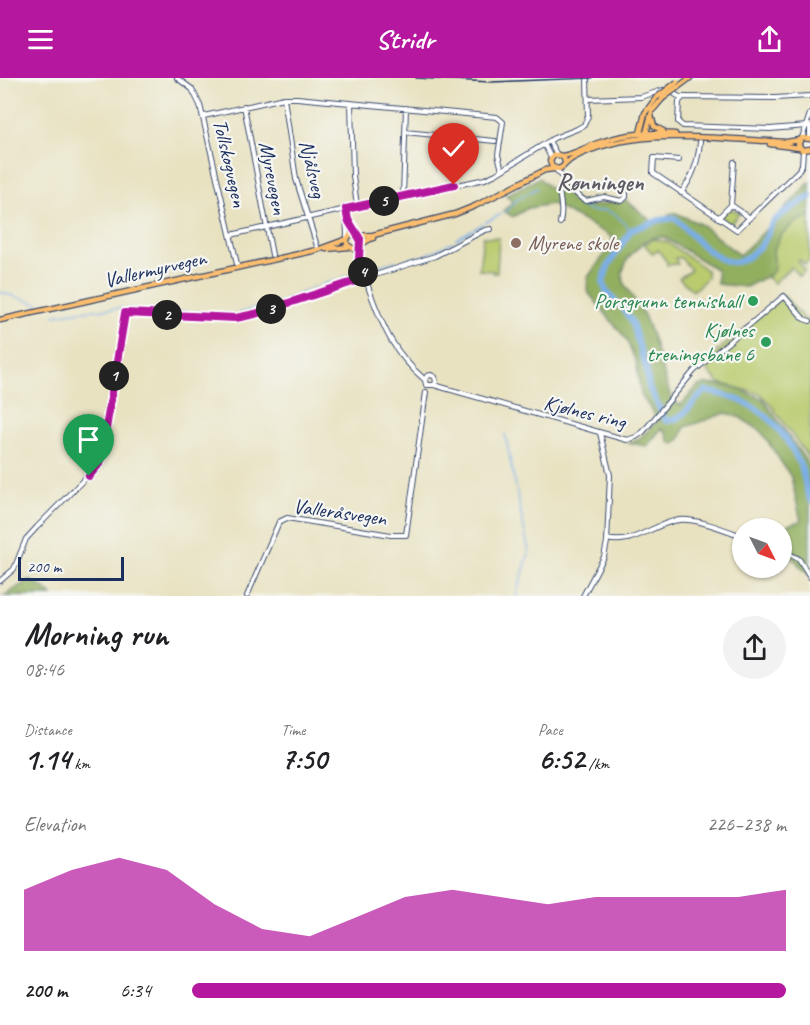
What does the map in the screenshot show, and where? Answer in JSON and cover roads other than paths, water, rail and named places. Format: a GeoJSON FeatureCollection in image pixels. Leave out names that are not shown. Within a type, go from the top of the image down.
{"type":"FeatureCollection","features":[{"type":"Feature","properties":{"kind":"main road"},"geometry":{"type":"LineString","coordinates":[[643,134],[645,113],[683,78]]}},
{"type":"Feature","properties":{"kind":"main road"},"geometry":{"type":"LineString","coordinates":[[643,134],[659,99],[690,78]]}},
{"type":"Feature","properties":{"kind":"main road"},"geometry":{"type":"LineString","coordinates":[[652,111],[651,118],[654,126],[659,130],[694,138]]}},
{"type":"Feature","properties":{"kind":"main road"},"geometry":{"type":"LineString","coordinates":[[463,210],[538,171],[550,159],[559,155],[608,140],[643,134],[671,134]]}},
{"type":"Feature","properties":{"kind":"main road"},"geometry":{"type":"LineString","coordinates":[[423,223],[373,235],[357,235],[347,238],[346,244],[350,248],[370,239],[423,223],[475,206],[545,170],[561,169],[575,156],[643,134],[744,141],[810,149]]}},
{"type":"Feature","properties":{"kind":"main road"},"geometry":{"type":"LineString","coordinates":[[800,139],[801,149]]}},
{"type":"Feature","properties":{"kind":"main road"},"geometry":{"type":"LineString","coordinates":[[744,141],[810,139]]}},
{"type":"Feature","properties":{"kind":"main road"},"geometry":{"type":"LineString","coordinates":[[559,155],[565,164]]}},
{"type":"Feature","properties":{"kind":"main road"},"geometry":{"type":"LineString","coordinates":[[550,159],[551,166],[555,169]]}},
{"type":"Feature","properties":{"kind":"main road"},"geometry":{"type":"LineString","coordinates":[[357,235],[360,239],[359,245]]}},
{"type":"Feature","properties":{"kind":"main road","name":"Vallermyrvegen"},"geometry":{"type":"LineString","coordinates":[[0,320],[317,248],[347,238]]}},
{"type":"Feature","properties":{"kind":"main road","name":"Vallermyrvegen"},"geometry":{"type":"LineString","coordinates":[[317,248],[350,248]]}},
{"type":"Feature","properties":{"kind":"street","name":"Tollskogvegen"},"geometry":{"type":"LineString","coordinates":[[177,78],[192,89],[201,105],[237,264]]}},
{"type":"Feature","properties":{"kind":"street"},"geometry":{"type":"LineString","coordinates":[[231,235],[485,179],[546,143],[584,125],[588,116],[587,78]]}},
{"type":"Feature","properties":{"kind":"street"},"geometry":{"type":"LineString","coordinates":[[588,99],[641,97],[663,90],[670,91],[681,98],[810,96]]}},
{"type":"Feature","properties":{"kind":"street"},"geometry":{"type":"LineString","coordinates":[[204,116],[284,98],[351,102],[501,117],[503,122],[498,155],[502,170]]}},
{"type":"Feature","properties":{"kind":"street","name":"Njålsveg"},"geometry":{"type":"LineString","coordinates":[[284,98],[295,175],[310,218],[317,248]]}},
{"type":"Feature","properties":{"kind":"street"},"geometry":{"type":"LineString","coordinates":[[681,98],[677,120],[683,126],[765,129],[808,126]]}},
{"type":"Feature","properties":{"kind":"street"},"geometry":{"type":"LineString","coordinates":[[351,102],[353,176],[357,207]]}},
{"type":"Feature","properties":{"kind":"street","name":"Myrevegen"},"geometry":{"type":"LineString","coordinates":[[244,106],[272,255]]}},
{"type":"Feature","properties":{"kind":"street"},"geometry":{"type":"LineString","coordinates":[[403,196],[406,108]]}},
{"type":"Feature","properties":{"kind":"street"},"geometry":{"type":"LineString","coordinates":[[810,114],[808,126],[810,139]]}},
{"type":"Feature","properties":{"kind":"street"},"geometry":{"type":"LineString","coordinates":[[800,139],[808,126]]}},
{"type":"Feature","properties":{"kind":"street"},"geometry":{"type":"LineString","coordinates":[[405,132],[495,141]]}},
{"type":"Feature","properties":{"kind":"street"},"geometry":{"type":"LineString","coordinates":[[681,193],[691,179],[697,163],[699,142]]}},
{"type":"Feature","properties":{"kind":"street"},"geometry":{"type":"LineString","coordinates":[[546,143],[559,155]]}},
{"type":"Feature","properties":{"kind":"street"},"geometry":{"type":"LineString","coordinates":[[546,143],[550,159]]}},
{"type":"Feature","properties":{"kind":"street"},"geometry":{"type":"LineString","coordinates":[[680,160],[654,158],[653,170],[657,177],[737,230],[798,171],[802,165],[801,149]]}},
{"type":"Feature","properties":{"kind":"street"},"geometry":{"type":"LineString","coordinates":[[718,218],[731,206],[734,162]]}},
{"type":"Feature","properties":{"kind":"street"},"geometry":{"type":"LineString","coordinates":[[560,223],[561,207],[558,192],[565,178],[565,164]]}},
{"type":"Feature","properties":{"kind":"street"},"geometry":{"type":"LineString","coordinates":[[555,169],[578,196],[586,201],[604,197],[622,201],[626,197],[626,192]]}},
{"type":"Feature","properties":{"kind":"street"},"geometry":{"type":"LineString","coordinates":[[731,206],[750,218]]}},
{"type":"Feature","properties":{"kind":"street"},"geometry":{"type":"LineString","coordinates":[[346,209],[347,238]]}},
{"type":"Feature","properties":{"kind":"street"},"geometry":{"type":"LineString","coordinates":[[348,220],[357,235]]}},
{"type":"Feature","properties":{"kind":"street"},"geometry":{"type":"LineString","coordinates":[[0,581],[14,569],[26,539],[99,464],[125,313],[236,318],[255,314],[435,256],[491,229]]}},
{"type":"Feature","properties":{"kind":"street"},"geometry":{"type":"LineString","coordinates":[[359,245],[359,259],[388,339],[404,359],[426,378]]}},
{"type":"Feature","properties":{"kind":"street"},"geometry":{"type":"LineString","coordinates":[[350,248],[359,259]]}},
{"type":"Feature","properties":{"kind":"street","name":"Kjølnes ring"},"geometry":{"type":"LineString","coordinates":[[434,386],[622,440],[632,439],[643,432],[694,371],[784,296],[804,319],[810,321]]}},
{"type":"Feature","properties":{"kind":"street"},"geometry":{"type":"LineString","coordinates":[[431,375],[436,379],[434,386],[427,386],[426,378],[431,375]]}},
{"type":"Feature","properties":{"kind":"street","name":"Kjølnes ring"},"geometry":{"type":"LineString","coordinates":[[436,379],[444,387]]}},
{"type":"Feature","properties":{"kind":"street","name":"Valleråsvegen"},"geometry":{"type":"LineString","coordinates":[[247,596],[279,522],[283,519],[391,535],[406,535],[426,392]]}},
{"type":"Feature","properties":{"kind":"street"},"geometry":{"type":"LineString","coordinates":[[583,596],[604,557],[607,539],[610,475],[600,433]]}},
{"type":"Feature","properties":{"kind":"street"},"geometry":{"type":"LineString","coordinates":[[607,539],[617,541],[630,538],[671,522],[684,520],[732,533]]}},
{"type":"Feature","properties":{"kind":"street"},"geometry":{"type":"LineString","coordinates":[[792,555],[799,559],[810,577]]}},
{"type":"Feature","properties":{"kind":"waterway"},"geometry":{"type":"LineString","coordinates":[[504,212],[515,201],[537,188]]}},
{"type":"Feature","properties":{"kind":"waterway"},"geometry":{"type":"LineString","coordinates":[[563,190],[585,209],[604,210],[616,215],[631,230]]}},
{"type":"Feature","properties":{"kind":"waterway"},"geometry":{"type":"LineString","coordinates":[[810,196],[775,220],[761,245],[738,262],[727,261],[710,252],[675,218],[659,220],[631,230],[608,266],[603,282],[606,291],[626,312],[632,323],[646,368],[649,388],[666,421],[679,418],[706,391],[752,406],[774,424],[792,448],[802,468],[810,500]]}},
{"type":"Feature","properties":{"kind":"waterway"},"geometry":{"type":"LineString","coordinates":[[486,222],[501,214]]}},
{"type":"Feature","properties":{"kind":"waterway"},"geometry":{"type":"LineString","coordinates":[[456,239],[483,224]]}},
{"type":"Feature","properties":{"kind":"waterway"},"geometry":{"type":"LineString","coordinates":[[426,255],[453,242]]}},
{"type":"Feature","properties":{"kind":"waterway"},"geometry":{"type":"LineString","coordinates":[[404,260],[423,256]]}},
{"type":"Feature","properties":{"kind":"waterway"},"geometry":{"type":"LineString","coordinates":[[368,269],[396,261]]}},
{"type":"Feature","properties":{"kind":"waterway"},"geometry":{"type":"LineString","coordinates":[[342,278],[356,273]]}},
{"type":"Feature","properties":{"kind":"waterway"},"geometry":{"type":"LineString","coordinates":[[319,286],[338,279]]}},
{"type":"Feature","properties":{"kind":"waterway"},"geometry":{"type":"LineString","coordinates":[[264,306],[281,302],[315,287]]}},
{"type":"Feature","properties":{"kind":"waterway"},"geometry":{"type":"LineString","coordinates":[[0,292],[39,304]]}},
{"type":"Feature","properties":{"kind":"waterway"},"geometry":{"type":"LineString","coordinates":[[239,313],[260,307]]}},
{"type":"Feature","properties":{"kind":"waterway"},"geometry":{"type":"LineString","coordinates":[[54,315],[122,308]]}},
{"type":"Feature","properties":{"kind":"waterway"},"geometry":{"type":"LineString","coordinates":[[125,308],[136,309]]}},
{"type":"Feature","properties":{"kind":"waterway"},"geometry":{"type":"LineString","coordinates":[[140,310],[163,311]]}},
{"type":"Feature","properties":{"kind":"waterway"},"geometry":{"type":"LineString","coordinates":[[166,311],[190,312]]}},
{"type":"Feature","properties":{"kind":"waterway"},"geometry":{"type":"LineString","coordinates":[[193,312],[233,314]]}},
{"type":"Feature","properties":{"kind":"waterway"},"geometry":{"type":"LineString","coordinates":[[505,434],[529,553],[516,596]]}},
{"type":"Feature","properties":{"kind":"railway"},"geometry":{"type":"LineString","coordinates":[[416,78],[491,82],[592,78]]}},
{"type":"Feature","properties":{"kind":"place","name":"Myrene skole"},"geometry":{"type":"Point","coordinates":[516,243]}},
{"type":"Feature","properties":{"kind":"place","name":"Porsgrunn tennishall"},"geometry":{"type":"Point","coordinates":[753,301]}},
{"type":"Feature","properties":{"kind":"place","name":"Kjølnes treningsbane 6"},"geometry":{"type":"Point","coordinates":[766,342]}},
{"type":"Feature","properties":{"kind":"district","name":"Rønningen"},"geometry":{"type":"Point","coordinates":[600,182]}}]}
